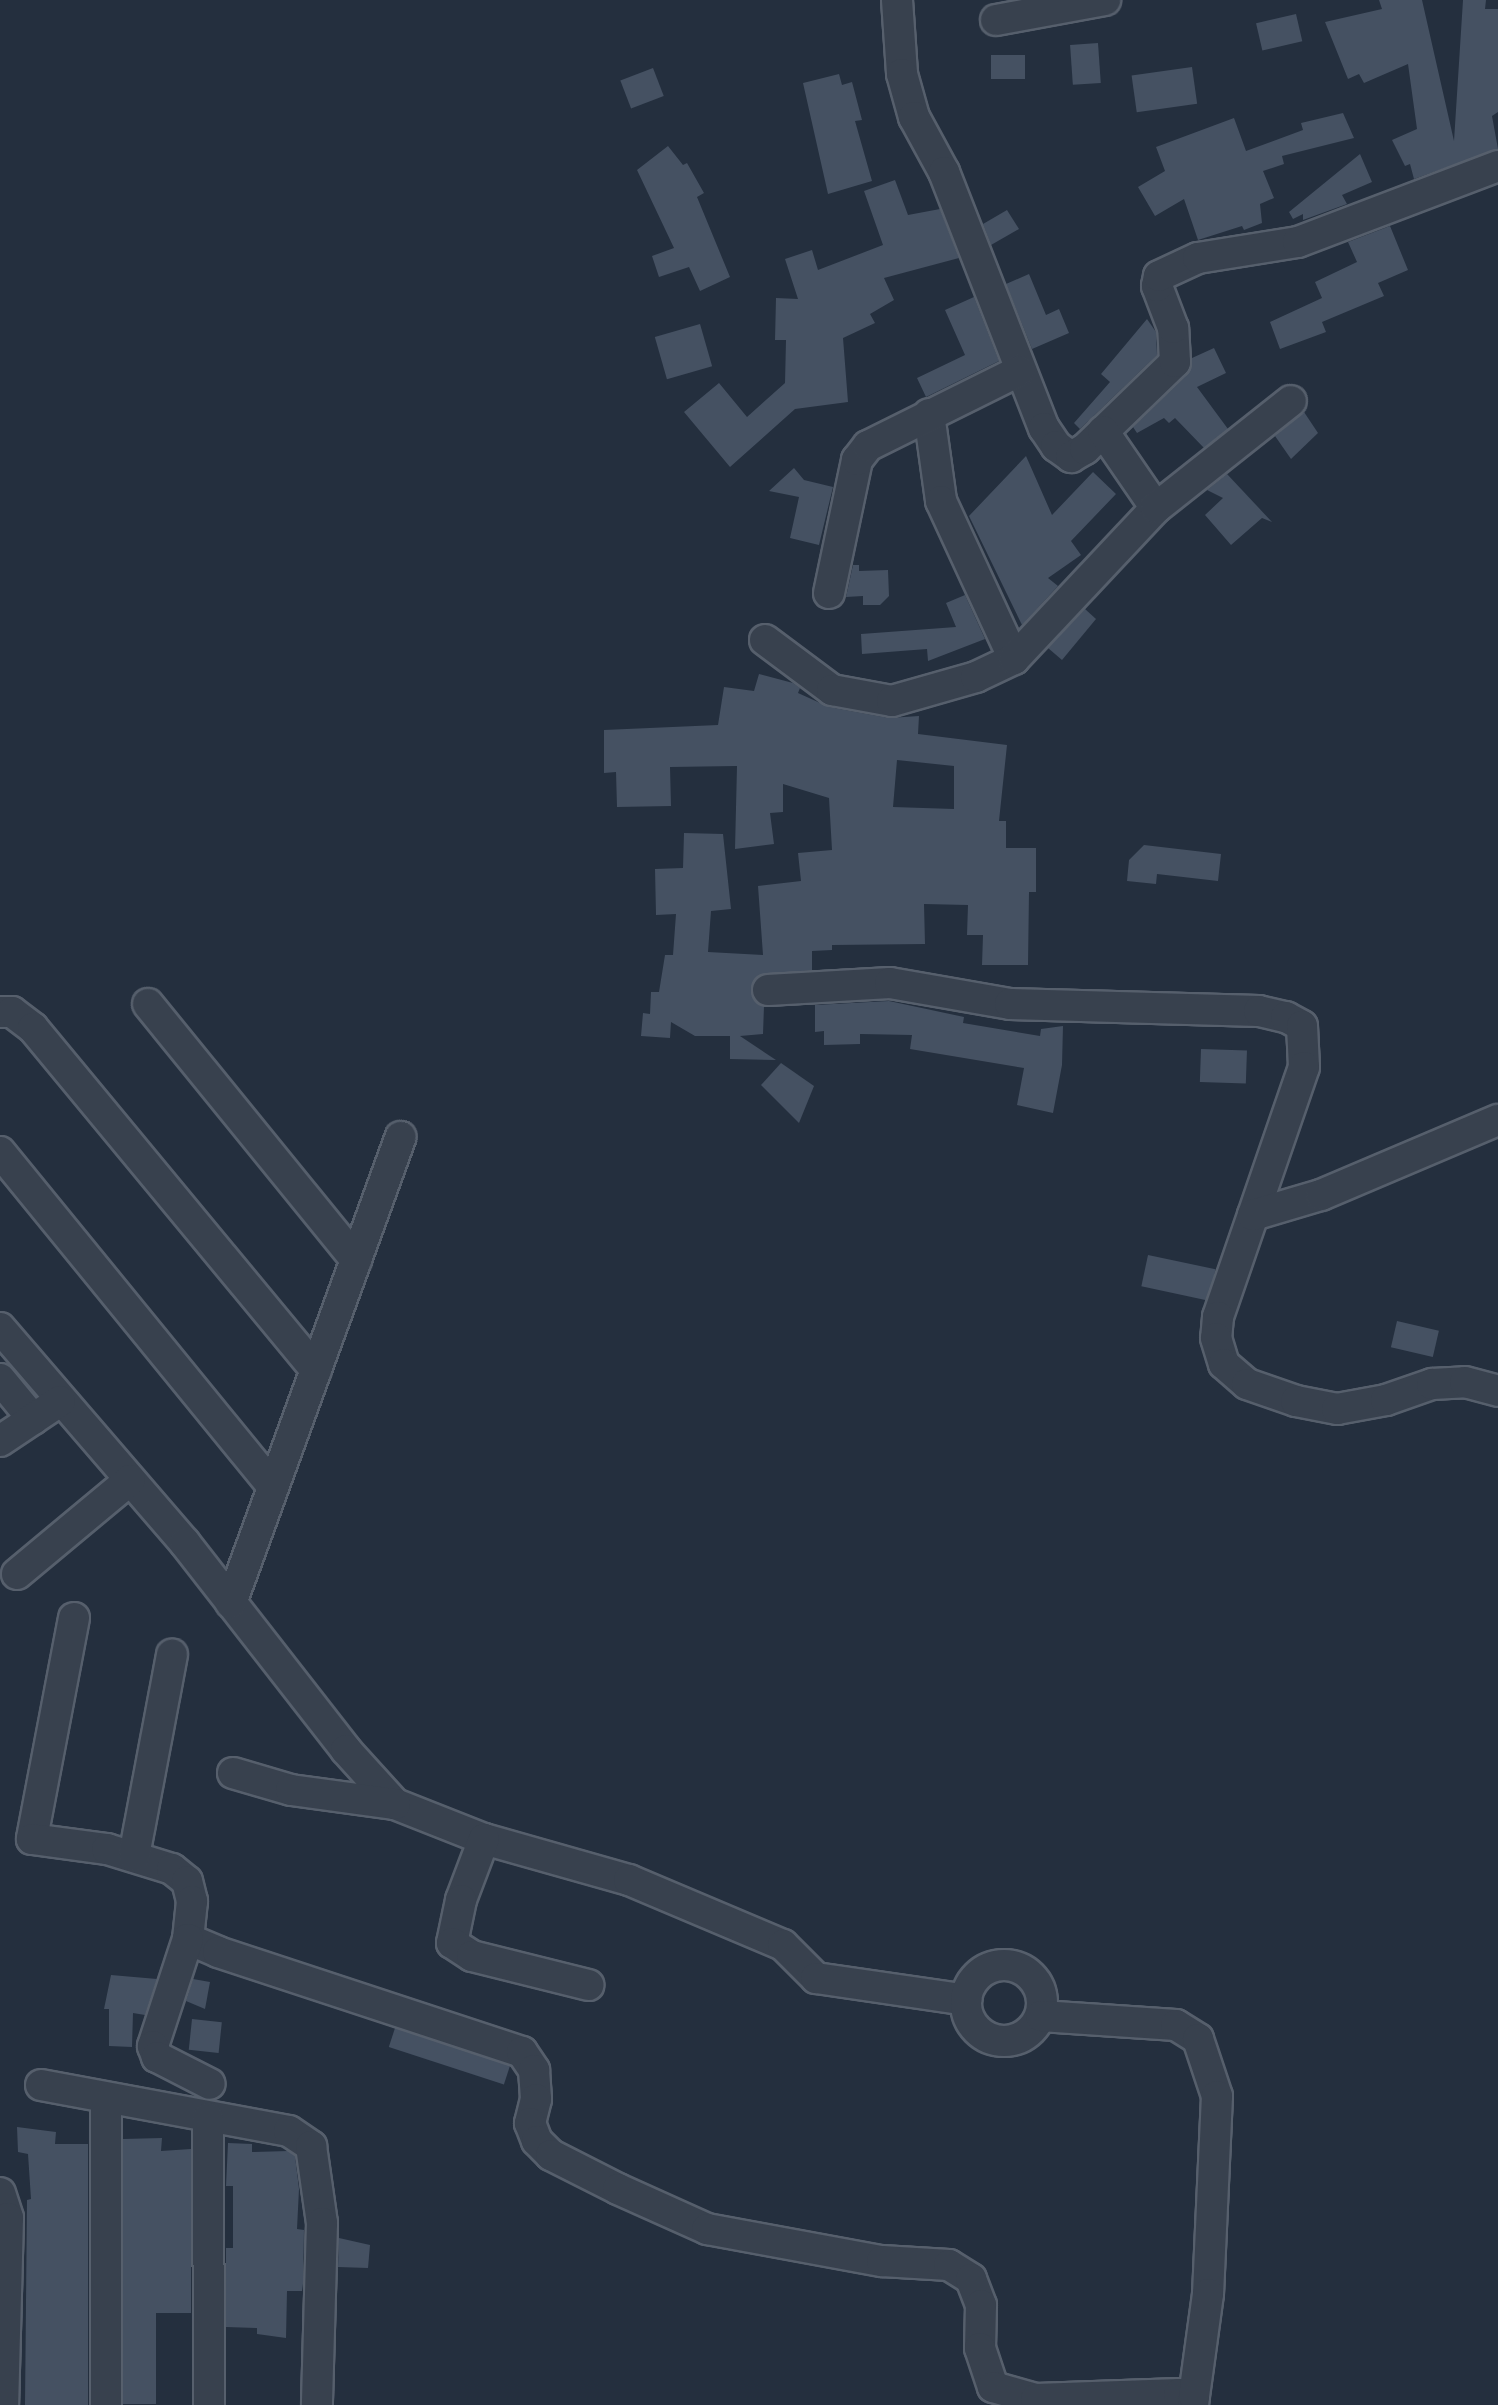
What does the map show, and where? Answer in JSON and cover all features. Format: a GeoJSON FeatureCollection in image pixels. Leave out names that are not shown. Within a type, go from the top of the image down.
{"type":"FeatureCollection","features":[{"type":"Feature","properties":{"kind":"street"},"geometry":{"type":"LineString","coordinates":[[897,0],[902,74],[914,117],[949,184],[1019,372],[1044,428],[1064,455],[1077,455],[1175,362],[1173,328],[1157,286],[1159,276],[1198,258],[1298,242],[1498,166]]}},
{"type":"Feature","properties":{"kind":"street"},"geometry":{"type":"LineString","coordinates":[[996,20],[1105,0]]}},
{"type":"Feature","properties":{"kind":"street"},"geometry":{"type":"LineString","coordinates":[[829,593],[857,460],[868,446],[1019,372]]}},
{"type":"Feature","properties":{"kind":"street"},"geometry":{"type":"LineString","coordinates":[[765,640],[832,690],[892,701],[976,677],[1014,659],[1156,508],[1291,401]]}},
{"type":"Feature","properties":{"kind":"street"},"geometry":{"type":"LineString","coordinates":[[929,414],[941,500],[1014,659]]}},
{"type":"Feature","properties":{"kind":"street"},"geometry":{"type":"LineString","coordinates":[[1102,431],[1156,508]]}},
{"type":"Feature","properties":{"kind":"street"},"geometry":{"type":"LineString","coordinates":[[768,990],[890,983],[1010,1004],[1231,1010],[1286,1017],[1302,1026],[1304,1067],[1218,1317],[1216,1338],[1224,1364],[1247,1384],[1296,1401],[1337,1409],[1386,1399],[1432,1384],[1465,1382],[1498,1391]]}},
{"type":"Feature","properties":{"kind":"street"},"geometry":{"type":"LineString","coordinates":[[148,1004],[356,1260]]}},
{"type":"Feature","properties":{"kind":"street"},"geometry":{"type":"LineString","coordinates":[[0,1012],[12,1012],[33,1028],[316,1370]]}},
{"type":"Feature","properties":{"kind":"street"},"geometry":{"type":"LineString","coordinates":[[1253,1215],[1321,1195],[1498,1120]]}},
{"type":"Feature","properties":{"kind":"street"},"geometry":{"type":"LineString","coordinates":[[231,1603],[401,1137]]}},
{"type":"Feature","properties":{"kind":"street"},"geometry":{"type":"LineString","coordinates":[[0,1153],[273,1487]]}},
{"type":"Feature","properties":{"kind":"street"},"geometry":{"type":"LineString","coordinates":[[0,1328],[231,1603],[346,1750],[395,1804]]}},
{"type":"Feature","properties":{"kind":"street"},"geometry":{"type":"LineString","coordinates":[[0,1379],[33,1419]]}},
{"type":"Feature","properties":{"kind":"street"},"geometry":{"type":"LineString","coordinates":[[0,1441],[60,1401]]}},
{"type":"Feature","properties":{"kind":"street"},"geometry":{"type":"LineString","coordinates":[[17,1574],[130,1480]]}},
{"type":"Feature","properties":{"kind":"street"},"geometry":{"type":"LineString","coordinates":[[74,1618],[32,1839],[134,1856],[172,1870],[187,1881],[192,1901],[188,1939],[153,2046],[157,2057],[210,2084]]}},
{"type":"Feature","properties":{"kind":"street"},"geometry":{"type":"LineString","coordinates":[[134,1856],[172,1655]]}},
{"type":"Feature","properties":{"kind":"street"},"geometry":{"type":"LineString","coordinates":[[233,1773],[292,1790],[395,1804],[484,1839],[629,1880],[783,1945],[816,1979],[965,2000]]}},
{"type":"Feature","properties":{"kind":"street"},"geometry":{"type":"LineString","coordinates":[[484,1839],[461,1900],[453,1943],[472,1956],[588,1985]]}},
{"type":"Feature","properties":{"kind":"street"},"geometry":{"type":"LineString","coordinates":[[188,1939],[522,2052],[534,2070],[536,2099],[530,2123],[537,2141],[551,2155],[707,2229],[882,2261],[949,2265],[971,2279],[981,2305],[979,2348],[993,2387],[1036,2399],[1194,2400],[1208,2294],[1217,2096],[1198,2039],[1176,2025],[1041,2015]]}},
{"type":"Feature","properties":{"kind":"street"},"geometry":{"type":"LineString","coordinates":[[1002,1965],[1020,1968],[1034,1980],[1042,1997],[1041,2015],[1028,2034],[1007,2042],[986,2038],[970,2022],[965,2000],[971,1983],[984,1970],[1002,1965]]}},
{"type":"Feature","properties":{"kind":"street"},"geometry":{"type":"LineString","coordinates":[[41,2085],[289,2132],[311,2146],[322,2223],[317,2405]]}},
{"type":"Feature","properties":{"kind":"street"},"geometry":{"type":"LineString","coordinates":[[106,2405],[107,2098]]}},
{"type":"Feature","properties":{"kind":"street"},"geometry":{"type":"LineString","coordinates":[[208,2118],[209,2405]]}},
{"type":"Feature","properties":{"kind":"street"},"geometry":{"type":"LineString","coordinates":[[0,2193],[8,2218],[3,2405]]}},
{"type":"Feature","properties":{"kind":"building"},"geometry":{"type":"Polygon","coordinates":[[[1379,0],[1422,0],[1454,141],[1463,0],[1486,0],[1485,9],[1498,9],[1498,112],[1492,116],[1498,149],[1414,179],[1410,164],[1405,166],[1392,140],[1417,129],[1408,64],[1364,83],[1359,74],[1348,79],[1325,22],[1382,9],[1379,0]]]}},
{"type":"Feature","properties":{"kind":"building"},"geometry":{"type":"Polygon","coordinates":[[[1296,14],[1302,41],[1262,51],[1256,23],[1296,14]]]}},
{"type":"Feature","properties":{"kind":"building"},"geometry":{"type":"Polygon","coordinates":[[[1098,43],[1101,83],[1073,85],[1070,45],[1098,43]]]}},
{"type":"Feature","properties":{"kind":"building"},"geometry":{"type":"Polygon","coordinates":[[[991,55],[1025,55],[1025,79],[991,79],[991,55]]]}},
{"type":"Feature","properties":{"kind":"building"},"geometry":{"type":"Polygon","coordinates":[[[1192,67],[1197,104],[1137,112],[1132,75],[1192,67]]]}},
{"type":"Feature","properties":{"kind":"building"},"geometry":{"type":"Polygon","coordinates":[[[653,68],[664,96],[631,109],[620,81],[653,68]]]}},
{"type":"Feature","properties":{"kind":"building"},"geometry":{"type":"Polygon","coordinates":[[[839,74],[842,85],[852,82],[862,120],[855,121],[872,181],[828,194],[803,83],[839,74]]]}},
{"type":"Feature","properties":{"kind":"building"},"geometry":{"type":"Polygon","coordinates":[[[1343,113],[1354,138],[1282,156],[1284,164],[1263,171],[1274,198],[1260,204],[1262,223],[1244,230],[1242,226],[1198,240],[1184,199],[1155,216],[1138,187],[1165,171],[1156,147],[1234,118],[1246,151],[1303,130],[1301,123],[1343,113]]]}},
{"type":"Feature","properties":{"kind":"building"},"geometry":{"type":"Polygon","coordinates":[[[668,146],[683,165],[687,163],[704,193],[697,197],[730,277],[700,291],[689,267],[659,277],[652,256],[674,248],[637,170],[668,146]]]}},
{"type":"Feature","properties":{"kind":"building"},"geometry":{"type":"Polygon","coordinates":[[[1360,154],[1372,182],[1342,195],[1347,204],[1303,220],[1303,214],[1293,219],[1289,212],[1360,154]]]}},
{"type":"Feature","properties":{"kind":"building"},"geometry":{"type":"Polygon","coordinates":[[[895,180],[908,215],[940,209],[959,258],[884,278],[894,300],[870,314],[875,323],[843,338],[848,402],[795,409],[730,467],[684,412],[719,383],[747,417],[785,383],[786,340],[775,340],[776,298],[798,299],[785,259],[812,250],[818,270],[883,245],[864,191],[895,180]]]}},
{"type":"Feature","properties":{"kind":"building"},"geometry":{"type":"Polygon","coordinates":[[[1007,210],[1019,229],[991,245],[983,224],[1007,210]]]}},
{"type":"Feature","properties":{"kind":"building"},"geometry":{"type":"Polygon","coordinates":[[[1390,226],[1408,270],[1378,283],[1384,296],[1322,322],[1326,332],[1280,349],[1270,322],[1322,298],[1315,282],[1357,262],[1348,242],[1390,226]]]}},
{"type":"Feature","properties":{"kind":"building"},"geometry":{"type":"Polygon","coordinates":[[[1029,274],[1046,315],[1059,309],[1069,333],[1032,349],[1006,284],[1029,274]]]}},
{"type":"Feature","properties":{"kind":"building"},"geometry":{"type":"Polygon","coordinates":[[[974,297],[999,361],[926,397],[917,378],[965,355],[945,310],[974,297]]]}},
{"type":"Feature","properties":{"kind":"building"},"geometry":{"type":"Polygon","coordinates":[[[1147,319],[1156,332],[1157,355],[1080,429],[1074,423],[1110,382],[1101,374],[1147,319]]]}},
{"type":"Feature","properties":{"kind":"building"},"geometry":{"type":"Polygon","coordinates":[[[700,324],[712,366],[667,379],[655,337],[700,324]]]}},
{"type":"Feature","properties":{"kind":"building"},"geometry":{"type":"Polygon","coordinates":[[[1214,348],[1226,373],[1197,387],[1228,429],[1204,448],[1175,418],[1169,423],[1164,418],[1137,433],[1133,427],[1187,375],[1192,358],[1214,348]]]}},
{"type":"Feature","properties":{"kind":"building"},"geometry":{"type":"Polygon","coordinates":[[[1304,412],[1318,433],[1291,459],[1275,436],[1304,412]]]}},
{"type":"Feature","properties":{"kind":"building"},"geometry":{"type":"Polygon","coordinates":[[[1026,456],[1052,515],[1093,472],[1116,494],[1071,541],[1081,555],[1048,578],[1058,586],[1022,625],[969,516],[1026,456]]]}},
{"type":"Feature","properties":{"kind":"building"},"geometry":{"type":"Polygon","coordinates":[[[794,468],[804,480],[833,487],[819,545],[790,538],[799,497],[769,491],[794,468]]]}},
{"type":"Feature","properties":{"kind":"building"},"geometry":{"type":"Polygon","coordinates":[[[1227,474],[1272,522],[1262,518],[1231,545],[1205,515],[1223,498],[1207,490],[1227,474]]]}},
{"type":"Feature","properties":{"kind":"building"},"geometry":{"type":"Polygon","coordinates":[[[853,565],[859,565],[859,571],[888,570],[889,596],[880,605],[863,605],[863,596],[846,597],[853,565]]]}},
{"type":"Feature","properties":{"kind":"building"},"geometry":{"type":"Polygon","coordinates":[[[965,595],[985,639],[928,661],[927,649],[862,654],[861,634],[956,627],[946,603],[965,595]]]}},
{"type":"Feature","properties":{"kind":"building"},"geometry":{"type":"Polygon","coordinates":[[[1085,609],[1096,619],[1062,660],[1048,648],[1085,609]]]}},
{"type":"Feature","properties":{"kind":"building"},"geometry":{"type":"Polygon","coordinates":[[[759,674],[793,683],[800,688],[798,693],[829,707],[889,718],[919,716],[918,734],[1007,745],[999,821],[1006,821],[1006,848],[1036,848],[1036,892],[1029,892],[1028,965],[982,965],[983,935],[967,935],[968,905],[924,904],[925,944],[832,945],[832,950],[812,951],[812,970],[758,976],[751,992],[764,1006],[763,1034],[740,1036],[776,1060],[730,1059],[730,1036],[695,1036],[671,1022],[670,1038],[641,1036],[643,1013],[650,1014],[651,992],[659,992],[665,955],[673,955],[676,914],[656,915],[655,869],[683,868],[684,833],[723,834],[731,909],[711,911],[708,952],[763,955],[758,886],[801,881],[798,853],[832,850],[829,798],[783,784],[783,812],[770,813],[774,844],[735,849],[737,766],[670,767],[671,806],[617,807],[616,772],[604,773],[604,730],[718,725],[724,687],[754,691],[759,674]],[[897,760],[893,807],[954,809],[954,766],[897,760]]]}},
{"type":"Feature","properties":{"kind":"building"},"geometry":{"type":"Polygon","coordinates":[[[1144,845],[1221,854],[1218,881],[1157,874],[1156,884],[1127,881],[1129,860],[1144,845]]]}},
{"type":"Feature","properties":{"kind":"building"},"geometry":{"type":"Polygon","coordinates":[[[889,1001],[964,1017],[963,1023],[1040,1036],[1041,1029],[1063,1026],[1062,1065],[1053,1113],[1017,1105],[1024,1068],[910,1049],[912,1035],[860,1034],[860,1044],[824,1045],[824,1031],[815,1032],[815,1005],[889,1001]]]}},
{"type":"Feature","properties":{"kind":"building"},"geometry":{"type":"Polygon","coordinates":[[[1201,1049],[1247,1051],[1246,1084],[1200,1082],[1201,1049]]]}},
{"type":"Feature","properties":{"kind":"building"},"geometry":{"type":"Polygon","coordinates":[[[781,1063],[814,1086],[799,1123],[761,1085],[781,1063]]]}},
{"type":"Feature","properties":{"kind":"building"},"geometry":{"type":"Polygon","coordinates":[[[1148,1255],[1215,1269],[1209,1301],[1141,1286],[1148,1255]]]}},
{"type":"Feature","properties":{"kind":"building"},"geometry":{"type":"Polygon","coordinates":[[[1397,1321],[1439,1331],[1433,1357],[1391,1347],[1397,1321]]]}},
{"type":"Feature","properties":{"kind":"building"},"geometry":{"type":"Polygon","coordinates":[[[111,1975],[157,1979],[145,2015],[133,2013],[132,2047],[109,2046],[109,2009],[104,2009],[111,1975]]]}},
{"type":"Feature","properties":{"kind":"building"},"geometry":{"type":"Polygon","coordinates":[[[193,1979],[210,1982],[205,2009],[186,2001],[193,1979]]]}},
{"type":"Feature","properties":{"kind":"building"},"geometry":{"type":"Polygon","coordinates":[[[192,2019],[222,2022],[219,2053],[189,2050],[192,2019]]]}},
{"type":"Feature","properties":{"kind":"building"},"geometry":{"type":"Polygon","coordinates":[[[395,2028],[510,2065],[504,2084],[389,2047],[395,2028]]]}},
{"type":"Feature","properties":{"kind":"building"},"geometry":{"type":"Polygon","coordinates":[[[17,2127],[56,2132],[55,2144],[88,2144],[88,2405],[25,2405],[27,2200],[31,2199],[28,2154],[18,2152],[17,2127]]]}},
{"type":"Feature","properties":{"kind":"building"},"geometry":{"type":"Polygon","coordinates":[[[162,2138],[161,2151],[191,2149],[191,2313],[156,2313],[156,2404],[123,2404],[123,2139],[162,2138]]]}},
{"type":"Feature","properties":{"kind":"building"},"geometry":{"type":"Polygon","coordinates":[[[228,2143],[252,2144],[252,2152],[288,2151],[295,2156],[299,2189],[297,2229],[304,2230],[303,2284],[302,2291],[287,2291],[286,2338],[257,2334],[257,2328],[226,2327],[226,2248],[233,2248],[233,2186],[226,2186],[228,2143]]]}},
{"type":"Feature","properties":{"kind":"building"},"geometry":{"type":"Polygon","coordinates":[[[339,2238],[370,2245],[368,2268],[338,2267],[339,2238]]]}}]}
